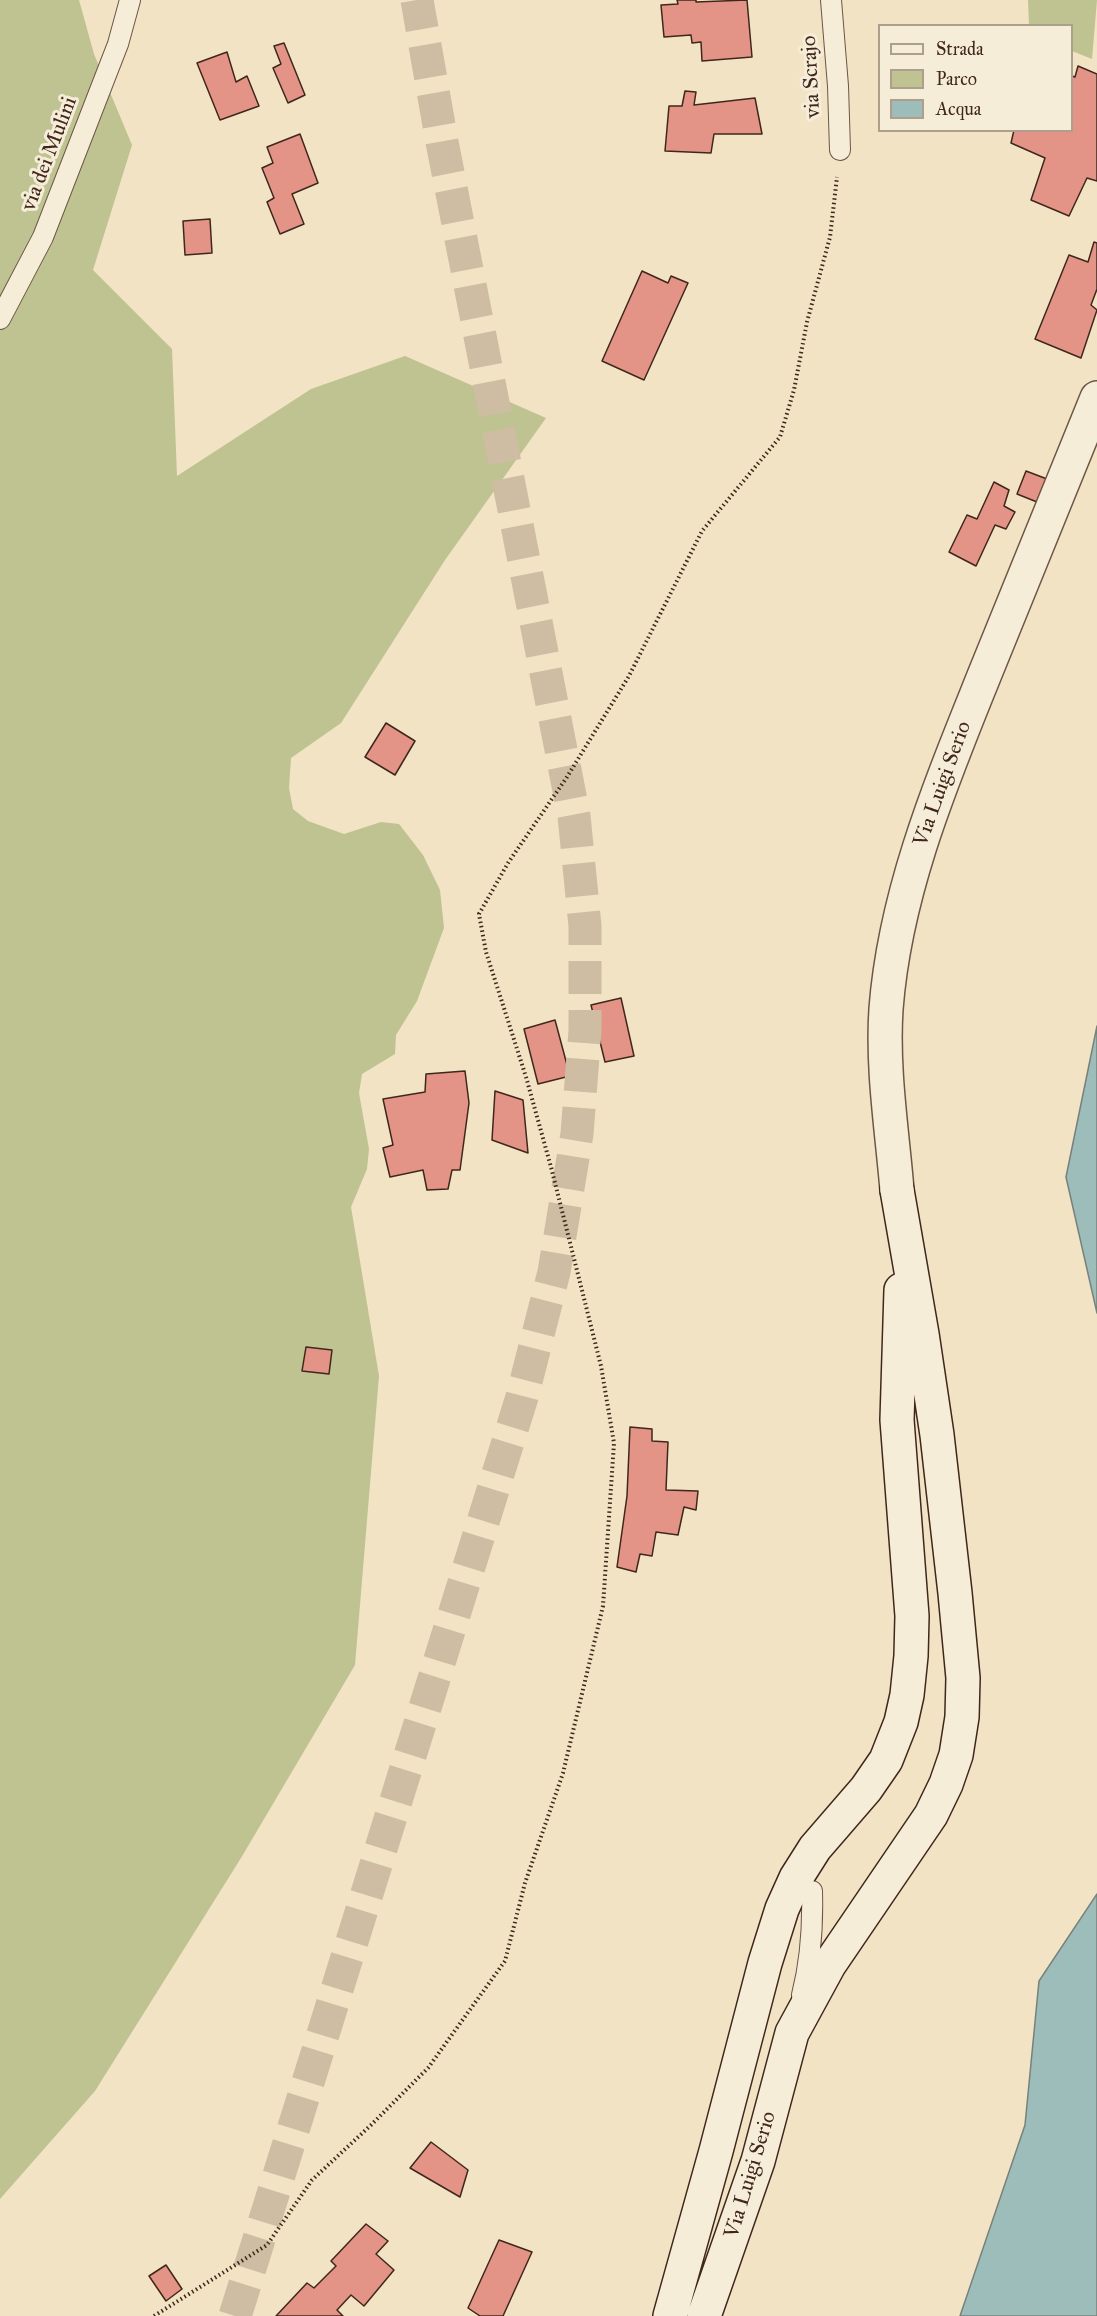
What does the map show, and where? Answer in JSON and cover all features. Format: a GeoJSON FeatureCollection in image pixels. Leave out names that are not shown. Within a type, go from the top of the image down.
{"type":"FeatureCollection","features":[{"type":"Feature","properties":{"kind":"main road","name":"Via Luigi Serio"},"geometry":{"type":"LineString","coordinates":[[704,2316],[758,2161],[792,2032],[830,1965],[931,1815],[946,1784],[956,1755],[962,1717],[963,1678],[960,1638],[937,1435],[897,1190],[886,1064],[886,1010],[893,950],[906,892],[933,801],[1097,398]]}},
{"type":"Feature","properties":{"kind":"main road"},"geometry":{"type":"LineString","coordinates":[[670,2316],[765,1963],[782,1909],[796,1878],[815,1848],[866,1789],[886,1760],[901,1722],[907,1695],[912,1656],[912,1616],[897,1420],[901,1302],[897,1190]]}},
{"type":"Feature","properties":{"kind":"lane","name":"via dei Mulini"},"geometry":{"type":"LineString","coordinates":[[0,319],[44,237],[118,44],[130,0]]}},
{"type":"Feature","properties":{"kind":"lane","name":"via Scrajo"},"geometry":{"type":"LineString","coordinates":[[831,0],[838,86],[840,150]]}},
{"type":"Feature","properties":{"kind":"lane"},"geometry":{"type":"LineString","coordinates":[[792,2032],[807,1977],[813,1931],[812,1891]]}},
{"type":"Feature","properties":{"kind":"path"},"geometry":{"type":"LineString","coordinates":[[154,2316],[267,2245],[312,2180],[428,2068],[505,1961],[525,1882],[563,1773],[603,1606],[614,1443],[601,1366],[554,1178],[526,1077],[486,952],[479,914],[507,863],[567,777],[629,676],[702,531],[780,436],[794,390],[807,322],[830,237],[840,150]]}},
{"type":"Feature","properties":{"kind":"green space"},"geometry":{"type":"Polygon","coordinates":[[[0,0],[79,0],[94,54],[132,145],[93,270],[172,349],[177,476],[311,389],[405,356],[546,418],[445,560],[341,723],[291,758],[289,788],[293,809],[308,821],[344,834],[381,822],[399,824],[423,855],[440,890],[444,928],[417,1001],[396,1035],[395,1054],[362,1074],[359,1093],[369,1149],[367,1169],[351,1207],[379,1376],[355,1665],[241,1858],[95,2091],[0,2199],[0,0]]]}},
{"type":"Feature","properties":{"kind":"green space"},"geometry":{"type":"Polygon","coordinates":[[[1028,0],[1097,0],[1092,59],[1073,51],[1073,24],[1029,24],[1028,0]]]}},
{"type":"Feature","properties":{"kind":"water"},"geometry":{"type":"Polygon","coordinates":[[[1097,1026],[1097,1313],[1066,1177],[1097,1026]]]}},
{"type":"Feature","properties":{"kind":"water"},"geometry":{"type":"Polygon","coordinates":[[[1097,1894],[1097,2316],[960,2316],[1025,2125],[1039,1981],[1097,1894]]]}},
{"type":"Feature","properties":{"kind":"building"},"geometry":{"type":"Polygon","coordinates":[[[677,0],[696,0],[696,2],[747,0],[752,57],[702,61],[701,42],[692,43],[691,35],[664,37],[661,5],[678,4],[677,0]]]}},
{"type":"Feature","properties":{"kind":"building"},"geometry":{"type":"Polygon","coordinates":[[[284,43],[305,95],[288,103],[273,68],[281,64],[274,46],[284,43]]]}},
{"type":"Feature","properties":{"kind":"building"},"geometry":{"type":"Polygon","coordinates":[[[227,52],[236,82],[247,76],[259,106],[220,120],[197,63],[227,52]]]}},
{"type":"Feature","properties":{"kind":"building"},"geometry":{"type":"Polygon","coordinates":[[[1078,66],[1097,74],[1097,181],[1087,178],[1069,216],[1031,200],[1045,158],[1011,143],[1014,132],[1073,132],[1073,76],[1075,77],[1078,66]]]}},
{"type":"Feature","properties":{"kind":"building"},"geometry":{"type":"Polygon","coordinates":[[[685,91],[696,92],[694,105],[755,98],[762,134],[714,134],[711,153],[665,151],[669,106],[682,106],[685,91]]]}},
{"type":"Feature","properties":{"kind":"building"},"geometry":{"type":"Polygon","coordinates":[[[300,134],[318,183],[292,194],[304,224],[280,234],[267,202],[274,198],[262,168],[273,163],[267,147],[300,134]]]}},
{"type":"Feature","properties":{"kind":"building"},"geometry":{"type":"Polygon","coordinates":[[[210,219],[212,253],[185,255],[183,221],[210,219]]]}},
{"type":"Feature","properties":{"kind":"building"},"geometry":{"type":"Polygon","coordinates":[[[1094,242],[1097,243],[1097,289],[1091,305],[1097,310],[1081,358],[1035,339],[1069,255],[1088,262],[1094,242]]]}},
{"type":"Feature","properties":{"kind":"building"},"geometry":{"type":"Polygon","coordinates":[[[642,271],[668,283],[671,276],[688,283],[644,380],[602,361],[642,271]]]}},
{"type":"Feature","properties":{"kind":"building"},"geometry":{"type":"Polygon","coordinates":[[[1026,471],[1047,479],[1037,502],[1017,494],[1026,471]]]}},
{"type":"Feature","properties":{"kind":"building"},"geometry":{"type":"Polygon","coordinates":[[[994,482],[1009,490],[1004,506],[1015,512],[1006,529],[995,525],[976,566],[949,552],[967,515],[977,519],[994,482]]]}},
{"type":"Feature","properties":{"kind":"building"},"geometry":{"type":"Polygon","coordinates":[[[386,723],[415,741],[395,775],[365,757],[386,723]]]}},
{"type":"Feature","properties":{"kind":"building"},"geometry":{"type":"Polygon","coordinates":[[[621,998],[634,1056],[605,1062],[591,1005],[621,998]]]}},
{"type":"Feature","properties":{"kind":"building"},"geometry":{"type":"Polygon","coordinates":[[[555,1020],[570,1076],[538,1084],[524,1029],[555,1020]]]}},
{"type":"Feature","properties":{"kind":"building"},"geometry":{"type":"Polygon","coordinates":[[[465,1071],[469,1103],[460,1170],[452,1170],[448,1189],[427,1190],[423,1170],[390,1177],[383,1148],[393,1145],[383,1099],[425,1092],[426,1074],[465,1071]]]}},
{"type":"Feature","properties":{"kind":"building"},"geometry":{"type":"Polygon","coordinates":[[[495,1091],[523,1100],[528,1153],[492,1140],[495,1091]]]}},
{"type":"Feature","properties":{"kind":"building"},"geometry":{"type":"Polygon","coordinates":[[[306,1347],[332,1350],[329,1374],[302,1371],[306,1347]]]}},
{"type":"Feature","properties":{"kind":"building"},"geometry":{"type":"Polygon","coordinates":[[[630,1427],[652,1429],[652,1441],[668,1442],[666,1490],[698,1491],[696,1510],[684,1507],[678,1535],[656,1532],[652,1556],[640,1554],[636,1572],[617,1567],[627,1496],[630,1427]]]}},
{"type":"Feature","properties":{"kind":"building"},"geometry":{"type":"Polygon","coordinates":[[[431,2142],[468,2170],[460,2197],[410,2168],[431,2142]]]}},
{"type":"Feature","properties":{"kind":"building"},"geometry":{"type":"Polygon","coordinates":[[[366,2224],[388,2241],[376,2254],[394,2270],[364,2306],[351,2295],[337,2310],[343,2316],[276,2316],[307,2283],[314,2288],[336,2266],[331,2261],[366,2224]]]}},
{"type":"Feature","properties":{"kind":"building"},"geometry":{"type":"Polygon","coordinates":[[[499,2240],[532,2252],[503,2316],[480,2316],[468,2308],[499,2240]]]}},
{"type":"Feature","properties":{"kind":"building"},"geometry":{"type":"Polygon","coordinates":[[[166,2265],[182,2289],[166,2301],[149,2276],[166,2265]]]}},
{"type":"Feature","properties":{"kind":"tunnel"},"geometry":{"type":"LineString","coordinates":[[235,2316],[522,1397],[554,1272],[577,1134],[585,1031],[585,926],[574,816],[442,142],[417,0]]}}]}
